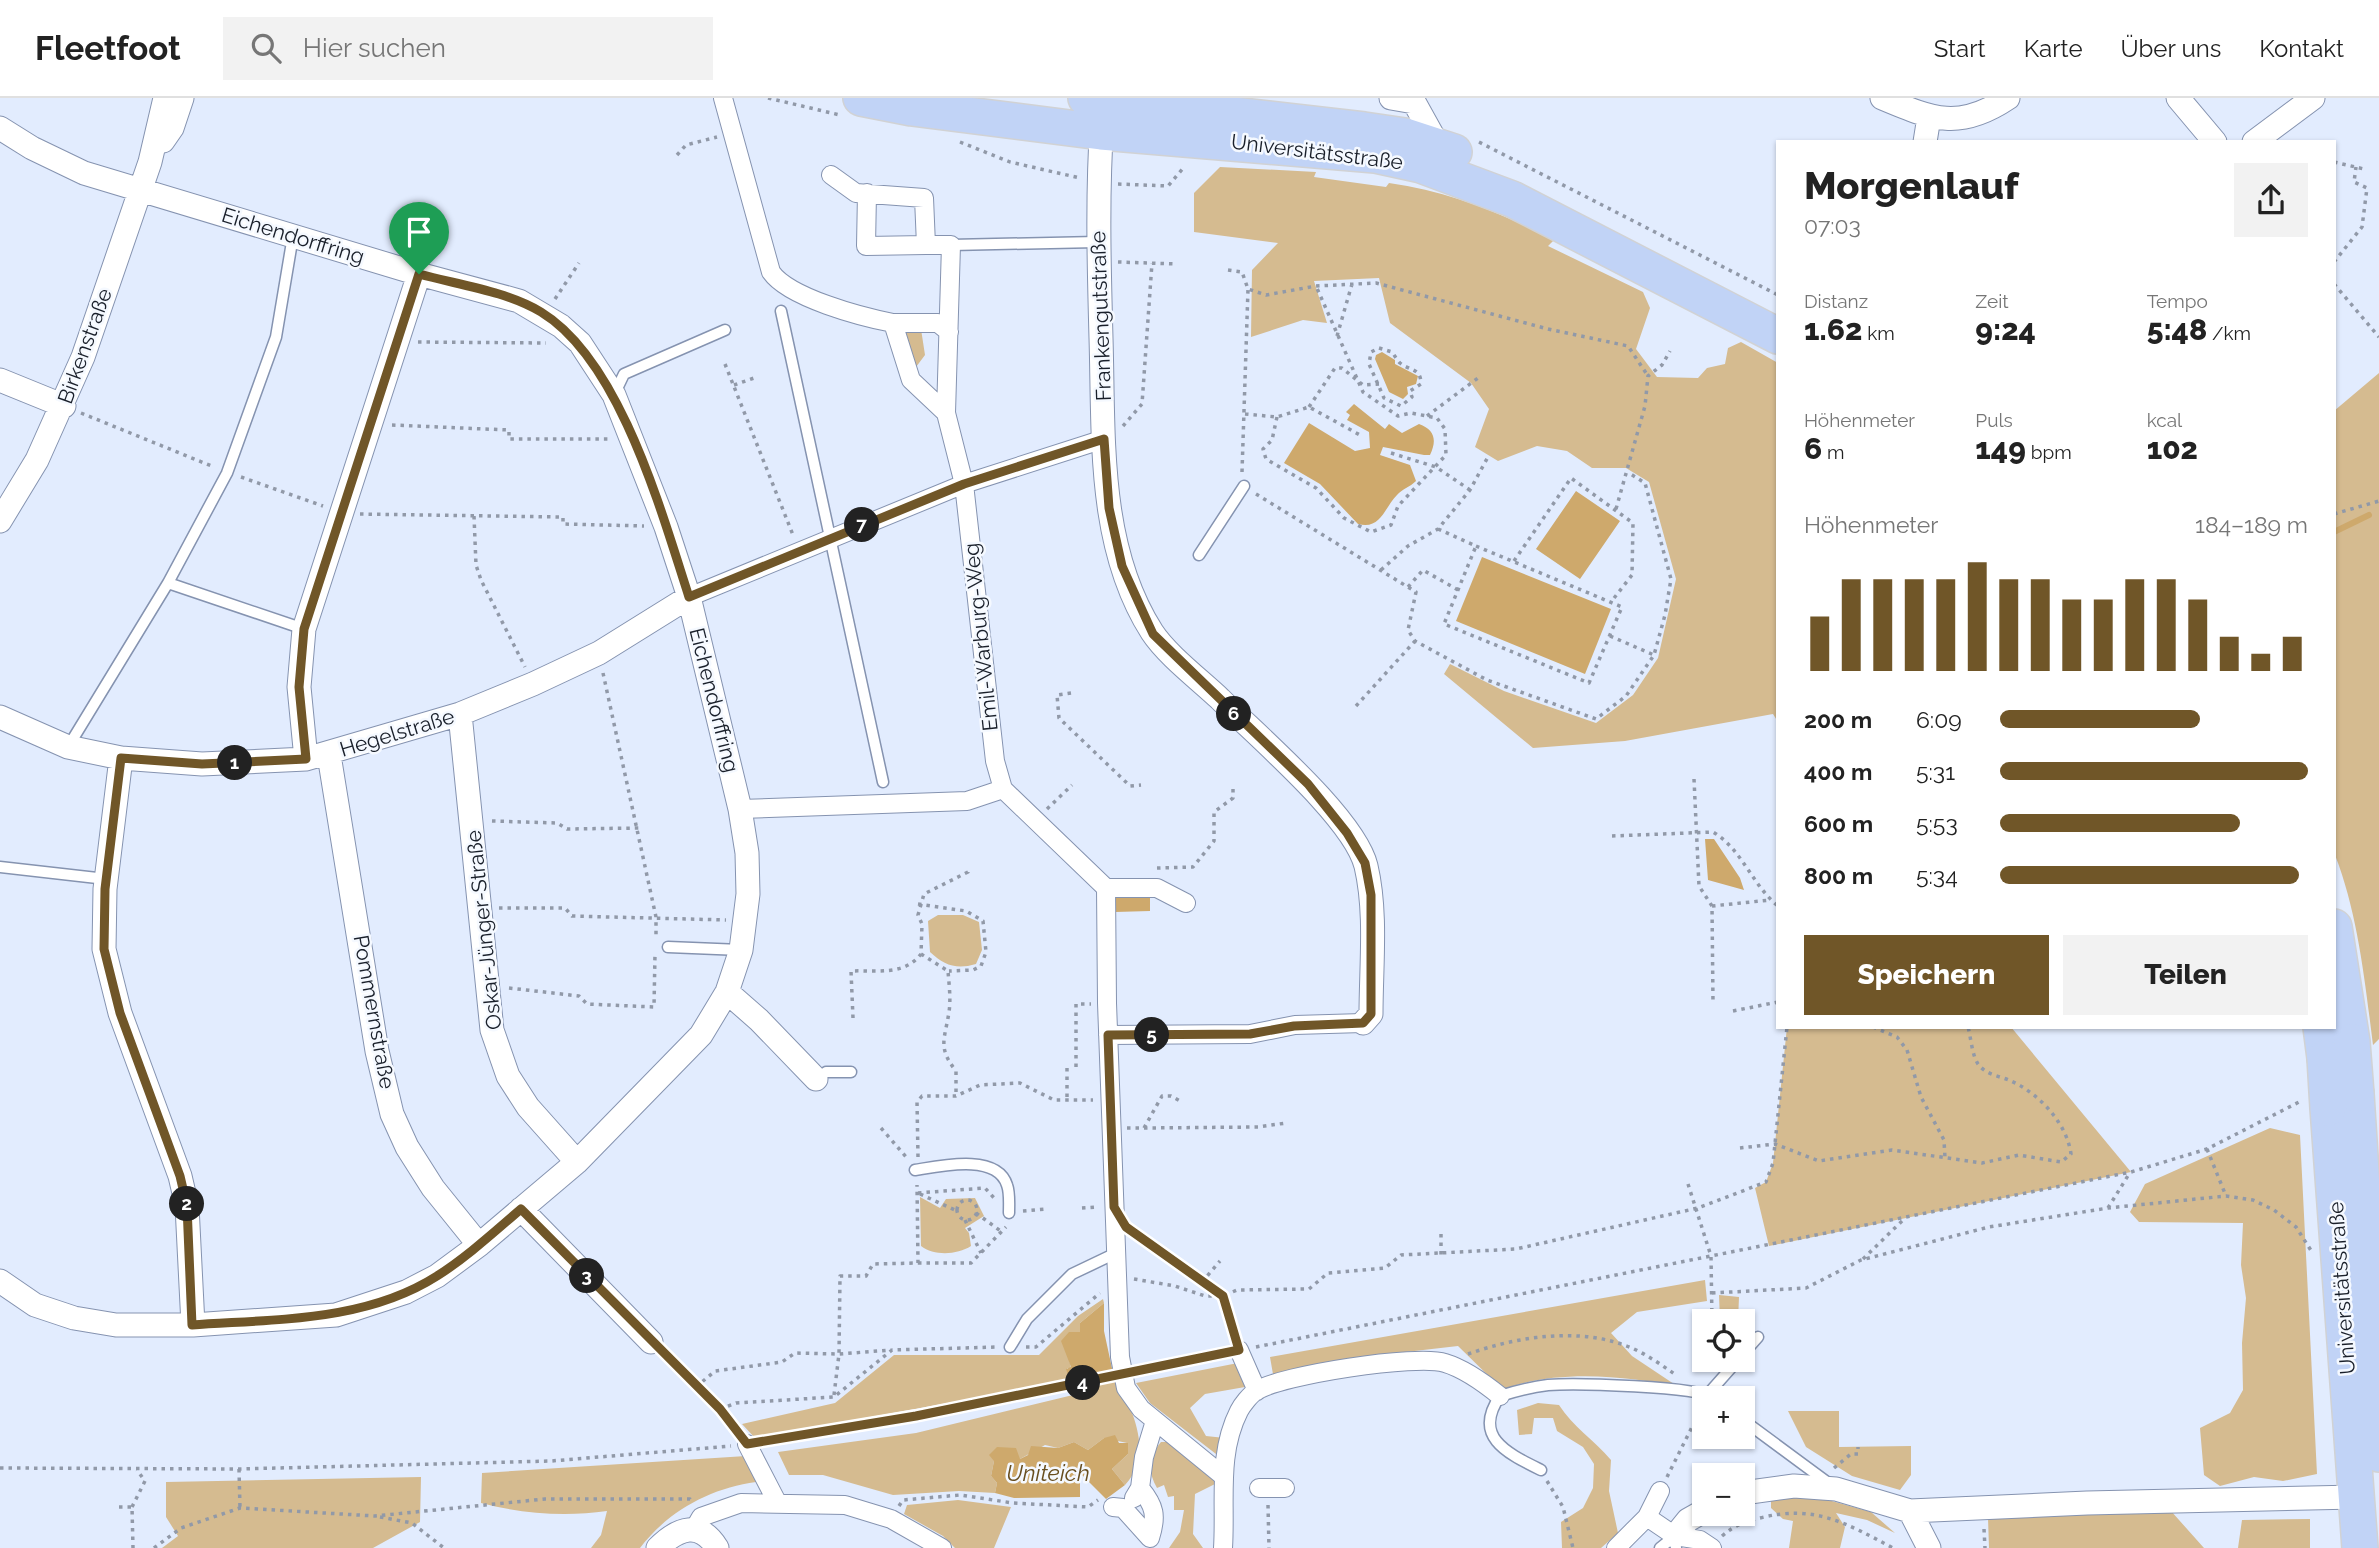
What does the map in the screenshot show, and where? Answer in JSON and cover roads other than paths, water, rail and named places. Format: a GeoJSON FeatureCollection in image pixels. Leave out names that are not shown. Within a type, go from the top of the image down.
{"type":"FeatureCollection","features":[{"type":"Feature","properties":{"kind":"main road","name":"Universitätsstraße"},"geometry":{"type":"LineString","coordinates":[[851,106],[1097,110],[1364,130],[1455,142],[1776,309]]}},
{"type":"Feature","properties":{"kind":"main road","name":"Universitätsstraße"},"geometry":{"type":"LineString","coordinates":[[1097,110],[1421,165],[1513,199],[1776,335]]}},
{"type":"Feature","properties":{"kind":"main road","name":"Universitätsstraße"},"geometry":{"type":"LineString","coordinates":[[2332,1043],[2373,1312],[2379,1454]]}},
{"type":"Feature","properties":{"kind":"main road","name":"Universitätsstraße"},"geometry":{"type":"LineString","coordinates":[[2342,1101],[2360,1548]]}},
{"type":"Feature","properties":{"kind":"street","name":"Birkenstraße"},"geometry":{"type":"LineString","coordinates":[[0,522],[26,479],[64,405],[141,190],[165,98]]}},
{"type":"Feature","properties":{"kind":"street","name":"Birkenstraße"},"geometry":{"type":"LineString","coordinates":[[150,162],[172,128],[182,98]]}},
{"type":"Feature","properties":{"kind":"street"},"geometry":{"type":"LineString","coordinates":[[723,98],[771,272],[778,282],[839,309],[893,323],[938,323],[949,332]]}},
{"type":"Feature","properties":{"kind":"street"},"geometry":{"type":"LineString","coordinates":[[1391,98],[1416,100],[1455,142]]}},
{"type":"Feature","properties":{"kind":"street"},"geometry":{"type":"LineString","coordinates":[[1882,98],[1929,117],[1963,118],[1990,110],[2008,98]]}},
{"type":"Feature","properties":{"kind":"street"},"geometry":{"type":"LineString","coordinates":[[2178,98],[2213,140]]}},
{"type":"Feature","properties":{"kind":"street"},"geometry":{"type":"LineString","coordinates":[[2257,140],[2313,98]]}},
{"type":"Feature","properties":{"kind":"street","name":"Frankengutstraße"},"geometry":{"type":"LineString","coordinates":[[1097,110],[1104,439],[1109,508],[1122,566],[1153,634],[1308,784],[1347,833],[1365,863],[1371,895],[1371,1014],[1363,1023]]}},
{"type":"Feature","properties":{"kind":"street"},"geometry":{"type":"LineString","coordinates":[[1926,140],[1929,117]]}},
{"type":"Feature","properties":{"kind":"street","name":"Eichendorffring"},"geometry":{"type":"LineString","coordinates":[[0,128],[32,148],[84,173],[419,274],[519,301],[540,312],[580,343],[614,395],[666,527],[689,597],[740,809],[747,853],[748,894],[741,950],[727,992],[701,1035],[577,1162],[479,1245],[437,1276],[406,1292],[336,1315],[192,1325],[116,1325],[74,1318],[35,1305],[0,1281]]}},
{"type":"Feature","properties":{"kind":"street"},"geometry":{"type":"LineString","coordinates":[[831,175],[856,192],[924,198],[926,245]]}},
{"type":"Feature","properties":{"kind":"street"},"geometry":{"type":"LineString","coordinates":[[867,194],[866,246],[951,245]]}},
{"type":"Feature","properties":{"kind":"street","name":"Emil-Warburg-Weg"},"geometry":{"type":"LineString","coordinates":[[951,245],[946,413],[964,484],[995,761],[1003,789]]}},
{"type":"Feature","properties":{"kind":"street"},"geometry":{"type":"LineString","coordinates":[[306,759],[299,687],[304,629],[344,513],[419,274]]}},
{"type":"Feature","properties":{"kind":"street"},"geometry":{"type":"LineString","coordinates":[[893,323],[911,380],[946,413]]}},
{"type":"Feature","properties":{"kind":"street"},"geometry":{"type":"LineString","coordinates":[[0,380],[64,405]]}},
{"type":"Feature","properties":{"kind":"street"},"geometry":{"type":"LineString","coordinates":[[689,597],[964,484],[1104,439]]}},
{"type":"Feature","properties":{"kind":"street","name":"Hegelstraße"},"geometry":{"type":"LineString","coordinates":[[0,718],[68,747],[121,758],[202,764],[306,759],[330,755],[460,714],[533,684],[599,653],[689,597]]}},
{"type":"Feature","properties":{"kind":"street","name":"Oskar-Jünger-Straße"},"geometry":{"type":"LineString","coordinates":[[460,714],[473,821],[492,1030],[508,1076],[528,1107],[577,1162]]}},
{"type":"Feature","properties":{"kind":"street","name":"Pommernstraße"},"geometry":{"type":"LineString","coordinates":[[330,755],[377,1051],[392,1114],[407,1147],[433,1188],[479,1245]]}},
{"type":"Feature","properties":{"kind":"street"},"geometry":{"type":"LineString","coordinates":[[121,758],[106,878],[104,949],[111,983],[180,1176],[187,1206],[192,1325]]}},
{"type":"Feature","properties":{"kind":"street"},"geometry":{"type":"LineString","coordinates":[[740,809],[967,801],[1003,789],[1106,888],[1157,888],[1186,904]]}},
{"type":"Feature","properties":{"kind":"street"},"geometry":{"type":"LineString","coordinates":[[1106,888],[1114,1207],[1120,1357],[1126,1388],[1140,1409],[1226,1484]]}},
{"type":"Feature","properties":{"kind":"street"},"geometry":{"type":"LineString","coordinates":[[727,992],[759,1020],[816,1079]]}},
{"type":"Feature","properties":{"kind":"street"},"geometry":{"type":"LineString","coordinates":[[1108,1035],[1250,1034],[1294,1026],[1363,1023]]}},
{"type":"Feature","properties":{"kind":"street"},"geometry":{"type":"LineString","coordinates":[[521,1209],[651,1342]]}},
{"type":"Feature","properties":{"kind":"street"},"geometry":{"type":"LineString","coordinates":[[1239,1350],[1257,1391]]}},
{"type":"Feature","properties":{"kind":"street"},"geometry":{"type":"LineString","coordinates":[[1223,1548],[1231,1432],[1240,1409],[1257,1391],[1373,1364],[1444,1362],[1500,1396]]}},
{"type":"Feature","properties":{"kind":"street"},"geometry":{"type":"LineString","coordinates":[[1140,1488],[1151,1500],[1156,1518],[1150,1538],[1119,1509],[1140,1488],[1144,1457],[1155,1421]]}},
{"type":"Feature","properties":{"kind":"street"},"geometry":{"type":"LineString","coordinates":[[747,1444],[777,1502]]}},
{"type":"Feature","properties":{"kind":"street"},"geometry":{"type":"LineString","coordinates":[[1755,1491],[1829,1484],[1910,1511],[2087,1503],[2356,1497]]}},
{"type":"Feature","properties":{"kind":"street"},"geometry":{"type":"LineString","coordinates":[[1616,1548],[1647,1517],[1660,1492]]}},
{"type":"Feature","properties":{"kind":"street"},"geometry":{"type":"LineString","coordinates":[[658,1548],[675,1533],[741,1503],[777,1502],[845,1505],[891,1519],[942,1548]]}},
{"type":"Feature","properties":{"kind":"street"},"geometry":{"type":"LineString","coordinates":[[1910,1511],[1929,1548]]}},
{"type":"Feature","properties":{"kind":"street"},"geometry":{"type":"LineString","coordinates":[[1647,1517],[1670,1544]]}},
{"type":"Feature","properties":{"kind":"street"},"geometry":{"type":"LineString","coordinates":[[1670,1544],[1692,1518]]}},
{"type":"Feature","properties":{"kind":"street"},"geometry":{"type":"LineString","coordinates":[[697,1523],[717,1548]]}},
{"type":"Feature","properties":{"kind":"street"},"geometry":{"type":"LineString","coordinates":[[1670,1544],[1700,1540],[1711,1547]]}},
{"type":"Feature","properties":{"kind":"lane"},"geometry":{"type":"LineString","coordinates":[[68,747],[168,583],[227,473],[276,337],[293,236]]}},
{"type":"Feature","properties":{"kind":"lane"},"geometry":{"type":"LineString","coordinates":[[951,245],[1098,252]]}},
{"type":"Feature","properties":{"kind":"lane"},"geometry":{"type":"LineString","coordinates":[[780,311],[832,537],[883,782]]}},
{"type":"Feature","properties":{"kind":"lane"},"geometry":{"type":"LineString","coordinates":[[614,395],[624,374],[725,330]]}},
{"type":"Feature","properties":{"kind":"lane"},"geometry":{"type":"LineString","coordinates":[[1199,555],[1244,486]]}},
{"type":"Feature","properties":{"kind":"lane"},"geometry":{"type":"LineString","coordinates":[[168,583],[304,629]]}},
{"type":"Feature","properties":{"kind":"lane"},"geometry":{"type":"LineString","coordinates":[[0,867],[106,878]]}},
{"type":"Feature","properties":{"kind":"lane"},"geometry":{"type":"LineString","coordinates":[[668,947],[741,950]]}},
{"type":"Feature","properties":{"kind":"lane"},"geometry":{"type":"LineString","coordinates":[[816,1079],[826,1072],[851,1072]]}},
{"type":"Feature","properties":{"kind":"lane"},"geometry":{"type":"LineString","coordinates":[[915,1170],[983,1165],[999,1172],[1007,1184],[1009,1213]]}},
{"type":"Feature","properties":{"kind":"lane"},"geometry":{"type":"LineString","coordinates":[[1010,1347],[1027,1319],[1072,1274],[1116,1253]]}},
{"type":"Feature","properties":{"kind":"lane"},"geometry":{"type":"LineString","coordinates":[[1755,1340],[1758,1337]]}},
{"type":"Feature","properties":{"kind":"lane"},"geometry":{"type":"LineString","coordinates":[[1541,1470],[1508,1454],[1495,1440],[1490,1427],[1489,1412],[1500,1396],[1551,1385],[1692,1395]]}},
{"type":"Feature","properties":{"kind":"lane"},"geometry":{"type":"LineString","coordinates":[[1755,1429],[1829,1484]]}},
{"type":"Feature","properties":{"kind":"water"},"geometry":{"type":"Polygon","coordinates":[[[1382,352],[1395,360],[1395,364],[1418,376],[1416,384],[1407,387],[1408,394],[1403,399],[1389,392],[1375,359],[1376,355],[1382,352]]]}},
{"type":"Feature","properties":{"kind":"water"},"geometry":{"type":"Polygon","coordinates":[[[1354,404],[1385,429],[1389,424],[1402,433],[1419,424],[1431,432],[1434,440],[1430,455],[1383,447],[1380,455],[1410,465],[1416,481],[1399,493],[1377,521],[1366,525],[1358,524],[1320,484],[1284,463],[1309,423],[1355,451],[1370,448],[1369,432],[1347,420],[1350,415],[1346,412],[1354,404]]]}},
{"type":"Feature","properties":{"kind":"water"},"geometry":{"type":"Polygon","coordinates":[[[1576,491],[1620,521],[1580,579],[1536,549],[1576,491]]]}},
{"type":"Feature","properties":{"kind":"water"},"geometry":{"type":"Polygon","coordinates":[[[1482,557],[1611,609],[1585,674],[1456,621],[1482,557]]]}},
{"type":"Feature","properties":{"kind":"water"},"geometry":{"type":"Polygon","coordinates":[[[1705,839],[1714,839],[1740,878],[1744,890],[1708,880],[1705,839]]]}},
{"type":"Feature","properties":{"kind":"water"},"geometry":{"type":"Polygon","coordinates":[[[1150,895],[1150,911],[1115,912],[1115,896],[1150,895]]]}},
{"type":"Feature","properties":{"kind":"water"},"geometry":{"type":"Polygon","coordinates":[[[1104,1303],[1104,1331],[1113,1373],[1070,1381],[1066,1369],[1071,1367],[1061,1341],[1069,1332],[1080,1332],[1080,1323],[1104,1303]]]}},
{"type":"Feature","properties":{"kind":"water","name":"Uniteich"},"geometry":{"type":"Polygon","coordinates":[[[1115,1435],[1119,1443],[1128,1443],[1128,1454],[1112,1469],[1125,1485],[1106,1499],[1080,1473],[1080,1497],[1014,1498],[995,1493],[997,1483],[991,1476],[994,1461],[989,1455],[997,1447],[1016,1448],[1020,1459],[1028,1455],[1031,1446],[1058,1448],[1074,1442],[1088,1450],[1104,1438],[1115,1435]]]}},
{"type":"Feature","properties":{"kind":"waterway"},"geometry":{"type":"LineString","coordinates":[[2336,531],[2369,515]]}}]}
